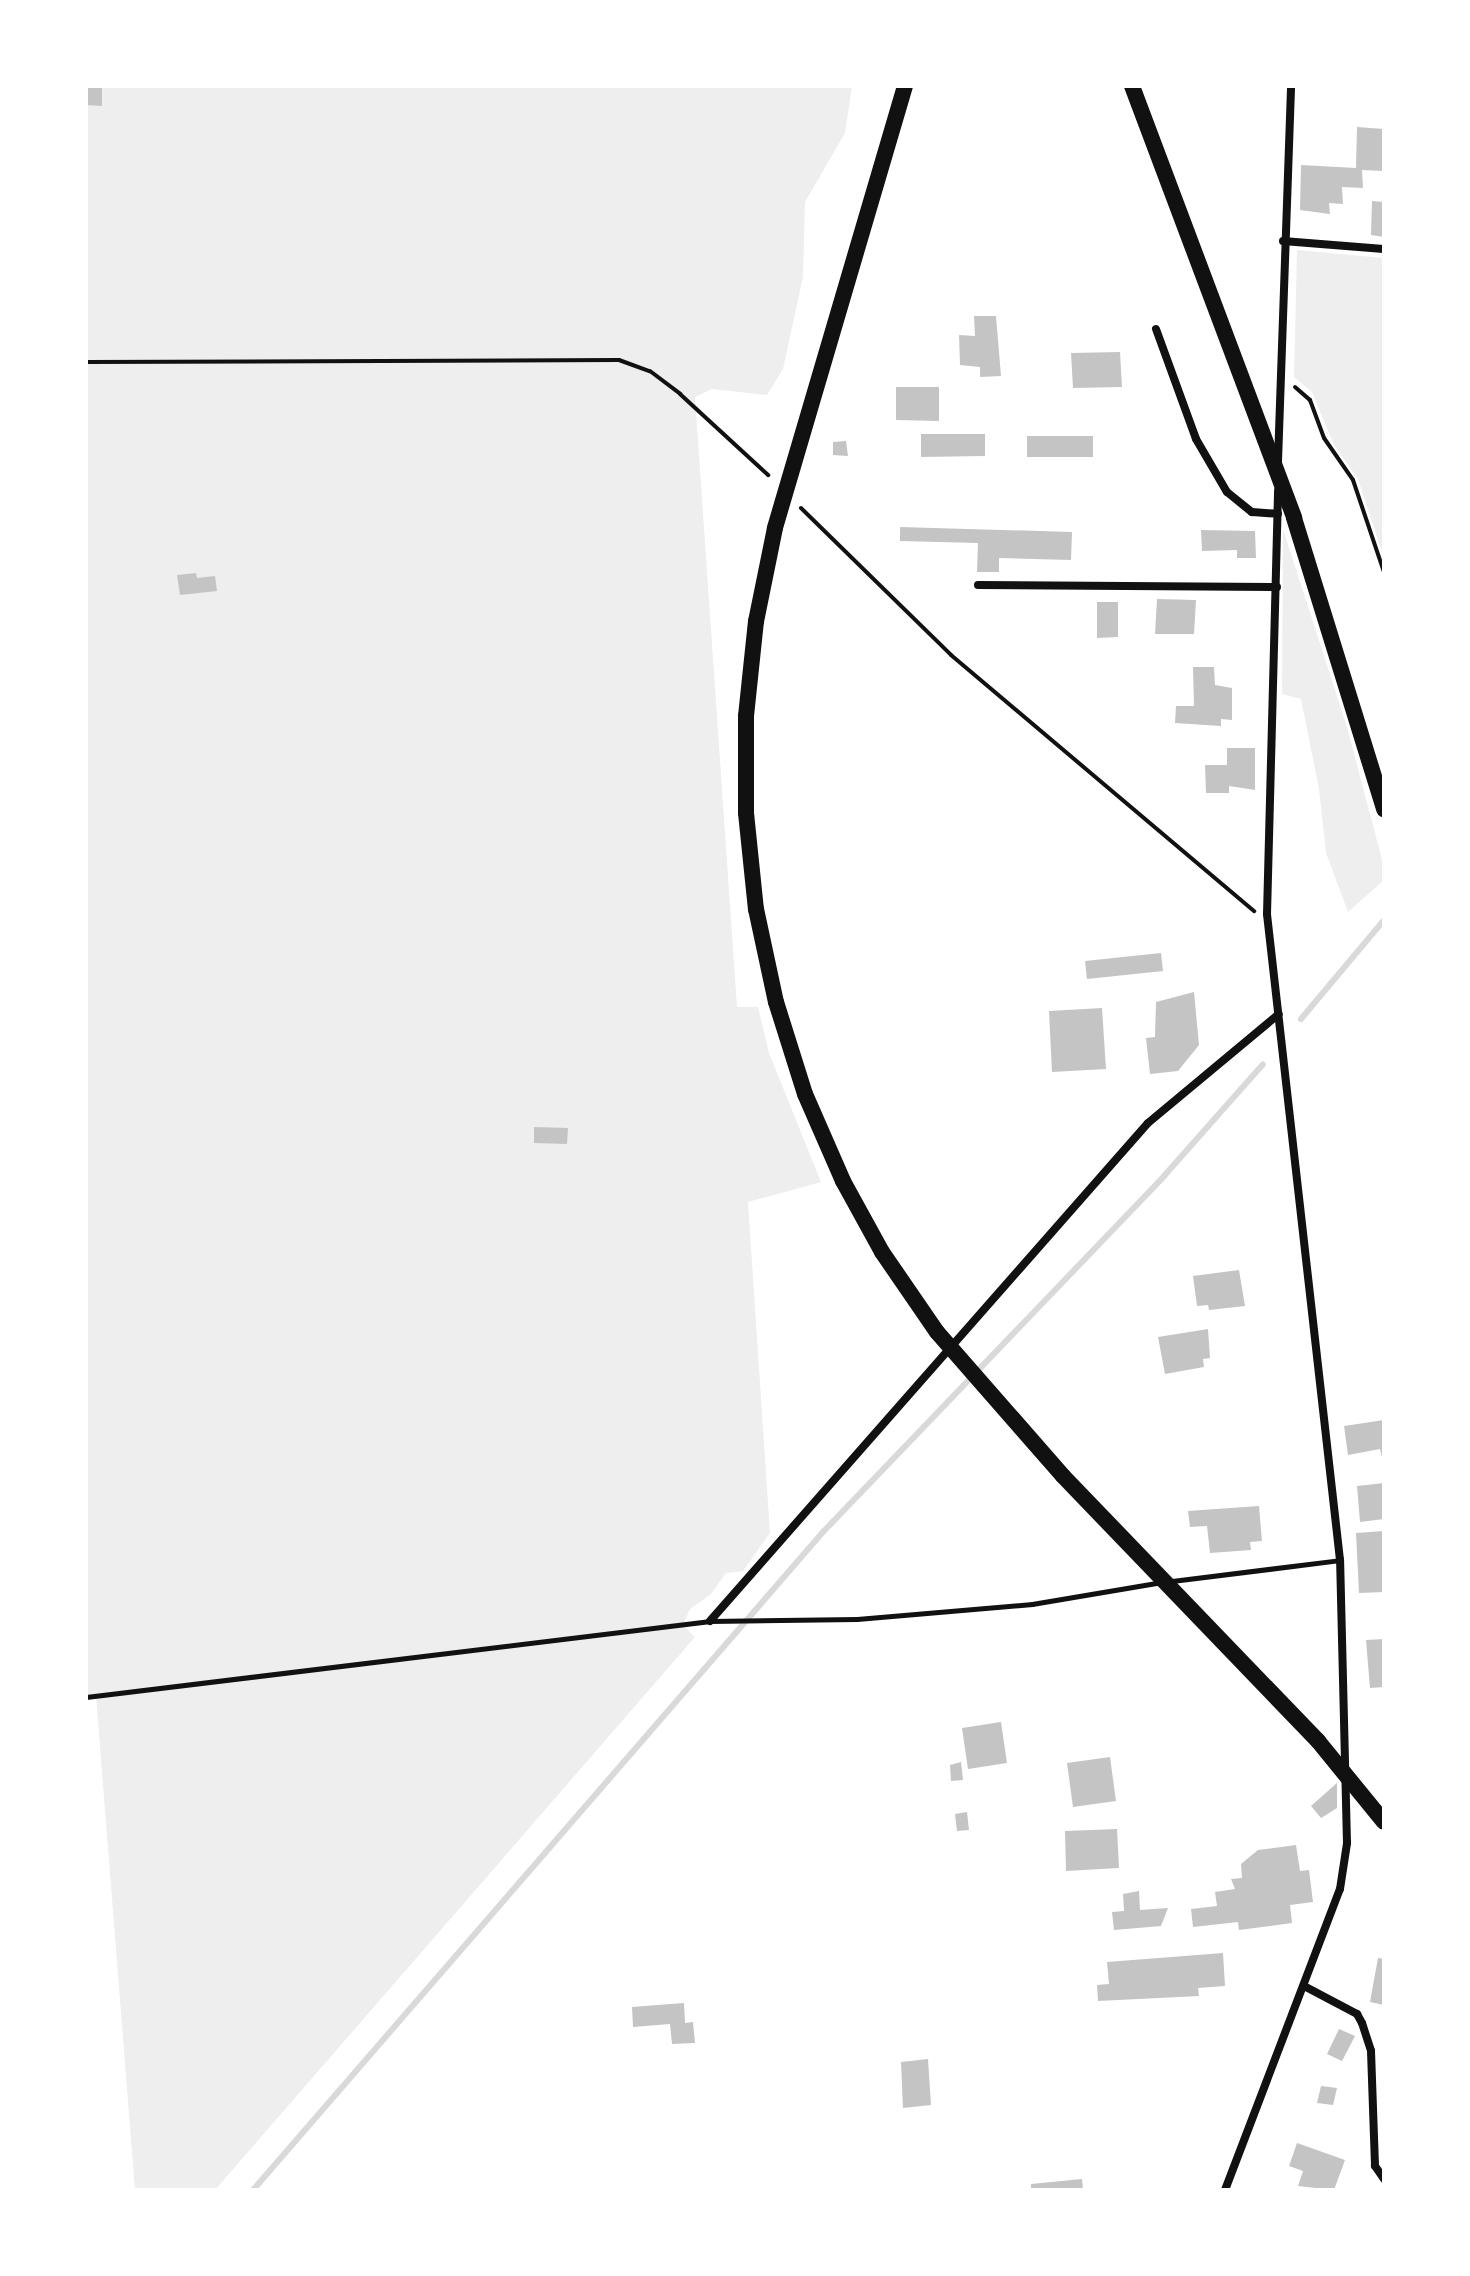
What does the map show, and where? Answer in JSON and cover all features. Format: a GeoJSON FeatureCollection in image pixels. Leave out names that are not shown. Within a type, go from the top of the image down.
{"type":"FeatureCollection","features":[{"type":"Feature","properties":{"kind":"highway"},"geometry":{"type":"LineString","coordinates":[[905,86],[775,528],[756,621],[746,716],[746,813],[756,909],[776,1002],[805,1094],[843,1181],[882,1252],[937,1332],[1063,1476],[1318,1741],[1384,1822]]}},
{"type":"Feature","properties":{"kind":"highway"},"geometry":{"type":"LineString","coordinates":[[1132,86],[1256,415],[1286,516],[1384,809]]}},
{"type":"Feature","properties":{"kind":"street"},"geometry":{"type":"LineString","coordinates":[[1225,2190],[1340,1889],[1347,1843],[1340,1560],[1268,923],[1277,587],[1286,516],[1277,383],[1291,86]]}},
{"type":"Feature","properties":{"kind":"street"},"geometry":{"type":"LineString","coordinates":[[1283,241],[1384,249]]}},
{"type":"Feature","properties":{"kind":"street"},"geometry":{"type":"LineString","coordinates":[[1156,329],[1196,439],[1227,492],[1252,512],[1286,516]]}},
{"type":"Feature","properties":{"kind":"street"},"geometry":{"type":"LineString","coordinates":[[978,585],[1277,587]]}},
{"type":"Feature","properties":{"kind":"street"},"geometry":{"type":"LineString","coordinates":[[710,1621],[1148,1123],[1279,1014]]}},
{"type":"Feature","properties":{"kind":"street"},"geometry":{"type":"LineString","coordinates":[[1304,1986],[1357,2014],[1362,2023],[1371,2051],[1375,2166],[1384,2179]]}},
{"type":"Feature","properties":{"kind":"lane"},"geometry":{"type":"LineString","coordinates":[[86,1697],[710,1621],[857,1619],[1032,1604],[1094,1591],[1340,1560]]}},
{"type":"Feature","properties":{"kind":"path"},"geometry":{"type":"LineString","coordinates":[[86,362],[619,360],[650,371],[680,394],[768,475]]}},
{"type":"Feature","properties":{"kind":"path"},"geometry":{"type":"LineString","coordinates":[[1277,383],[1297,388],[1310,400],[1324,438],[1353,480],[1384,572]]}},
{"type":"Feature","properties":{"kind":"path"},"geometry":{"type":"LineString","coordinates":[[801,508],[951,655],[1268,923]]}},
{"type":"Feature","properties":{"kind":"shaded area"},"geometry":{"type":"Polygon","coordinates":[[[86,86],[852,86],[845,133],[805,202],[803,277],[783,369],[767,395],[712,389],[695,397],[737,1007],[758,1007],[769,1053],[821,1182],[748,1202],[770,1533],[743,1571],[726,1573],[711,1594],[690,1609],[683,1625],[695,1637],[215,2190],[135,2190],[96,1696],[86,1696],[86,86]]]}},
{"type":"Feature","properties":{"kind":"shaded area"},"geometry":{"type":"Polygon","coordinates":[[[1297,250],[1384,258],[1384,558],[1358,479],[1334,445],[1312,392],[1294,377],[1297,250]]]}},
{"type":"Feature","properties":{"kind":"shaded area"},"geometry":{"type":"Polygon","coordinates":[[[1283,529],[1347,727],[1384,867],[1384,880],[1348,912],[1326,853],[1319,789],[1301,699],[1282,694],[1283,529]]]}},
{"type":"Feature","properties":{"kind":"building"},"geometry":{"type":"Polygon","coordinates":[[[86,86],[102,87],[102,106],[86,105],[86,86]]]}},
{"type":"Feature","properties":{"kind":"building"},"geometry":{"type":"Polygon","coordinates":[[[1357,127],[1384,129],[1384,171],[1362,170],[1363,188],[1342,187],[1343,204],[1329,203],[1330,214],[1300,210],[1301,165],[1356,168],[1357,127]]]}},
{"type":"Feature","properties":{"kind":"building"},"geometry":{"type":"Polygon","coordinates":[[[1372,201],[1384,202],[1384,237],[1371,235],[1372,201]]]}},
{"type":"Feature","properties":{"kind":"building"},"geometry":{"type":"Polygon","coordinates":[[[974,316],[996,316],[1001,376],[980,377],[980,367],[960,365],[959,335],[975,336],[974,316]]]}},
{"type":"Feature","properties":{"kind":"building"},"geometry":{"type":"Polygon","coordinates":[[[1120,352],[1122,387],[1073,388],[1071,353],[1120,352]]]}},
{"type":"Feature","properties":{"kind":"building"},"geometry":{"type":"Polygon","coordinates":[[[896,387],[939,387],[939,421],[896,420],[896,387]]]}},
{"type":"Feature","properties":{"kind":"building"},"geometry":{"type":"Polygon","coordinates":[[[921,434],[985,434],[985,456],[921,457],[921,434]]]}},
{"type":"Feature","properties":{"kind":"building"},"geometry":{"type":"Polygon","coordinates":[[[1027,436],[1093,436],[1093,457],[1027,457],[1027,436]]]}},
{"type":"Feature","properties":{"kind":"building"},"geometry":{"type":"Polygon","coordinates":[[[846,441],[848,456],[833,455],[833,442],[846,441]]]}},
{"type":"Feature","properties":{"kind":"building"},"geometry":{"type":"Polygon","coordinates":[[[900,527],[1072,532],[1071,560],[999,558],[999,572],[977,572],[978,543],[900,541],[900,527]]]}},
{"type":"Feature","properties":{"kind":"building"},"geometry":{"type":"Polygon","coordinates":[[[1201,530],[1255,531],[1256,558],[1237,558],[1237,550],[1202,551],[1201,530]]]}},
{"type":"Feature","properties":{"kind":"building"},"geometry":{"type":"Polygon","coordinates":[[[196,573],[197,578],[215,576],[217,591],[180,595],[177,575],[196,573]]]}},
{"type":"Feature","properties":{"kind":"building"},"geometry":{"type":"Polygon","coordinates":[[[1157,599],[1196,600],[1194,634],[1155,634],[1157,599]]]}},
{"type":"Feature","properties":{"kind":"building"},"geometry":{"type":"Polygon","coordinates":[[[1097,602],[1118,602],[1118,637],[1097,638],[1097,602]]]}},
{"type":"Feature","properties":{"kind":"building"},"geometry":{"type":"Polygon","coordinates":[[[1193,667],[1214,667],[1215,685],[1232,688],[1232,720],[1221,719],[1221,726],[1175,723],[1176,706],[1194,706],[1193,667]]]}},
{"type":"Feature","properties":{"kind":"building"},"geometry":{"type":"Polygon","coordinates":[[[1227,748],[1255,748],[1255,790],[1229,786],[1229,793],[1206,793],[1205,765],[1227,765],[1227,748]]]}},
{"type":"Feature","properties":{"kind":"building"},"geometry":{"type":"Polygon","coordinates":[[[1161,953],[1163,971],[1087,979],[1085,961],[1161,953]]]}},
{"type":"Feature","properties":{"kind":"building"},"geometry":{"type":"Polygon","coordinates":[[[1194,992],[1199,1045],[1178,1071],[1150,1074],[1146,1038],[1155,1037],[1156,1002],[1194,992]]]}},
{"type":"Feature","properties":{"kind":"building"},"geometry":{"type":"Polygon","coordinates":[[[1102,1008],[1106,1069],[1052,1072],[1049,1011],[1102,1008]]]}},
{"type":"Feature","properties":{"kind":"building"},"geometry":{"type":"Polygon","coordinates":[[[534,1127],[568,1128],[567,1144],[534,1143],[534,1127]]]}},
{"type":"Feature","properties":{"kind":"building"},"geometry":{"type":"Polygon","coordinates":[[[1239,1270],[1245,1306],[1209,1310],[1208,1305],[1197,1306],[1193,1276],[1239,1270]]]}},
{"type":"Feature","properties":{"kind":"building"},"geometry":{"type":"Polygon","coordinates":[[[1208,1329],[1210,1358],[1203,1359],[1204,1367],[1165,1374],[1158,1337],[1208,1329]]]}},
{"type":"Feature","properties":{"kind":"building"},"geometry":{"type":"Polygon","coordinates":[[[1384,1420],[1384,1466],[1380,1449],[1348,1455],[1344,1426],[1384,1420]]]}},
{"type":"Feature","properties":{"kind":"building"},"geometry":{"type":"Polygon","coordinates":[[[1384,1483],[1384,1519],[1360,1522],[1357,1486],[1384,1483]]]}},
{"type":"Feature","properties":{"kind":"building"},"geometry":{"type":"Polygon","coordinates":[[[1259,1506],[1262,1541],[1250,1542],[1251,1550],[1210,1553],[1207,1526],[1190,1527],[1188,1511],[1259,1506]]]}},
{"type":"Feature","properties":{"kind":"building"},"geometry":{"type":"Polygon","coordinates":[[[1384,1531],[1384,1592],[1359,1593],[1356,1533],[1384,1531]]]}},
{"type":"Feature","properties":{"kind":"building"},"geometry":{"type":"Polygon","coordinates":[[[1384,1639],[1384,1687],[1370,1688],[1366,1640],[1384,1639]]]}},
{"type":"Feature","properties":{"kind":"building"},"geometry":{"type":"Polygon","coordinates":[[[1001,1722],[1007,1763],[968,1769],[962,1728],[1001,1722]]]}},
{"type":"Feature","properties":{"kind":"building"},"geometry":{"type":"Polygon","coordinates":[[[1110,1757],[1116,1801],[1073,1807],[1067,1763],[1110,1757]]]}},
{"type":"Feature","properties":{"kind":"building"},"geometry":{"type":"Polygon","coordinates":[[[961,1762],[963,1780],[951,1781],[950,1765],[961,1762]]]}},
{"type":"Feature","properties":{"kind":"building"},"geometry":{"type":"Polygon","coordinates":[[[1337,1783],[1337,1808],[1321,1818],[1311,1806],[1337,1783]]]}},
{"type":"Feature","properties":{"kind":"building"},"geometry":{"type":"Polygon","coordinates":[[[967,1812],[969,1830],[957,1831],[955,1814],[967,1812]]]}},
{"type":"Feature","properties":{"kind":"building"},"geometry":{"type":"Polygon","coordinates":[[[1117,1829],[1119,1868],[1066,1871],[1065,1831],[1117,1829]]]}},
{"type":"Feature","properties":{"kind":"building"},"geometry":{"type":"Polygon","coordinates":[[[1296,1845],[1300,1871],[1309,1870],[1313,1902],[1290,1905],[1292,1923],[1239,1930],[1238,1922],[1193,1927],[1191,1909],[1217,1906],[1215,1892],[1235,1889],[1231,1879],[1242,1878],[1241,1864],[1258,1850],[1296,1845]]]}},
{"type":"Feature","properties":{"kind":"building"},"geometry":{"type":"Polygon","coordinates":[[[1139,1891],[1140,1910],[1168,1908],[1161,1926],[1114,1930],[1112,1912],[1124,1911],[1123,1894],[1139,1891]]]}},
{"type":"Feature","properties":{"kind":"building"},"geometry":{"type":"Polygon","coordinates":[[[1223,1953],[1225,1986],[1198,1988],[1199,1996],[1098,2001],[1097,1985],[1109,1984],[1107,1962],[1223,1953]]]}},
{"type":"Feature","properties":{"kind":"building"},"geometry":{"type":"Polygon","coordinates":[[[1378,1958],[1384,1959],[1384,2005],[1370,2002],[1378,1958]]]}},
{"type":"Feature","properties":{"kind":"building"},"geometry":{"type":"Polygon","coordinates":[[[684,2003],[685,2023],[693,2022],[695,2043],[672,2044],[670,2024],[633,2027],[632,2007],[684,2003]]]}},
{"type":"Feature","properties":{"kind":"building"},"geometry":{"type":"Polygon","coordinates":[[[1339,2029],[1355,2036],[1342,2061],[1327,2054],[1339,2029]]]}},
{"type":"Feature","properties":{"kind":"building"},"geometry":{"type":"Polygon","coordinates":[[[928,2059],[931,2105],[903,2108],[901,2062],[928,2059]]]}},
{"type":"Feature","properties":{"kind":"building"},"geometry":{"type":"Polygon","coordinates":[[[1321,2086],[1337,2088],[1333,2105],[1317,2103],[1321,2086]]]}},
{"type":"Feature","properties":{"kind":"building"},"geometry":{"type":"Polygon","coordinates":[[[1297,2143],[1345,2160],[1334,2190],[1298,2186],[1303,2171],[1289,2166],[1297,2143]]]}},
{"type":"Feature","properties":{"kind":"building"},"geometry":{"type":"Polygon","coordinates":[[[1082,2179],[1083,2190],[1031,2190],[1031,2184],[1082,2179]]]}},
{"type":"Feature","properties":{"kind":"waterway"},"geometry":{"type":"LineString","coordinates":[[1301,1019],[1384,920]]}},
{"type":"Feature","properties":{"kind":"waterway"},"geometry":{"type":"LineString","coordinates":[[253,2190],[823,1532],[1164,1176],[1263,1064]]}}]}
